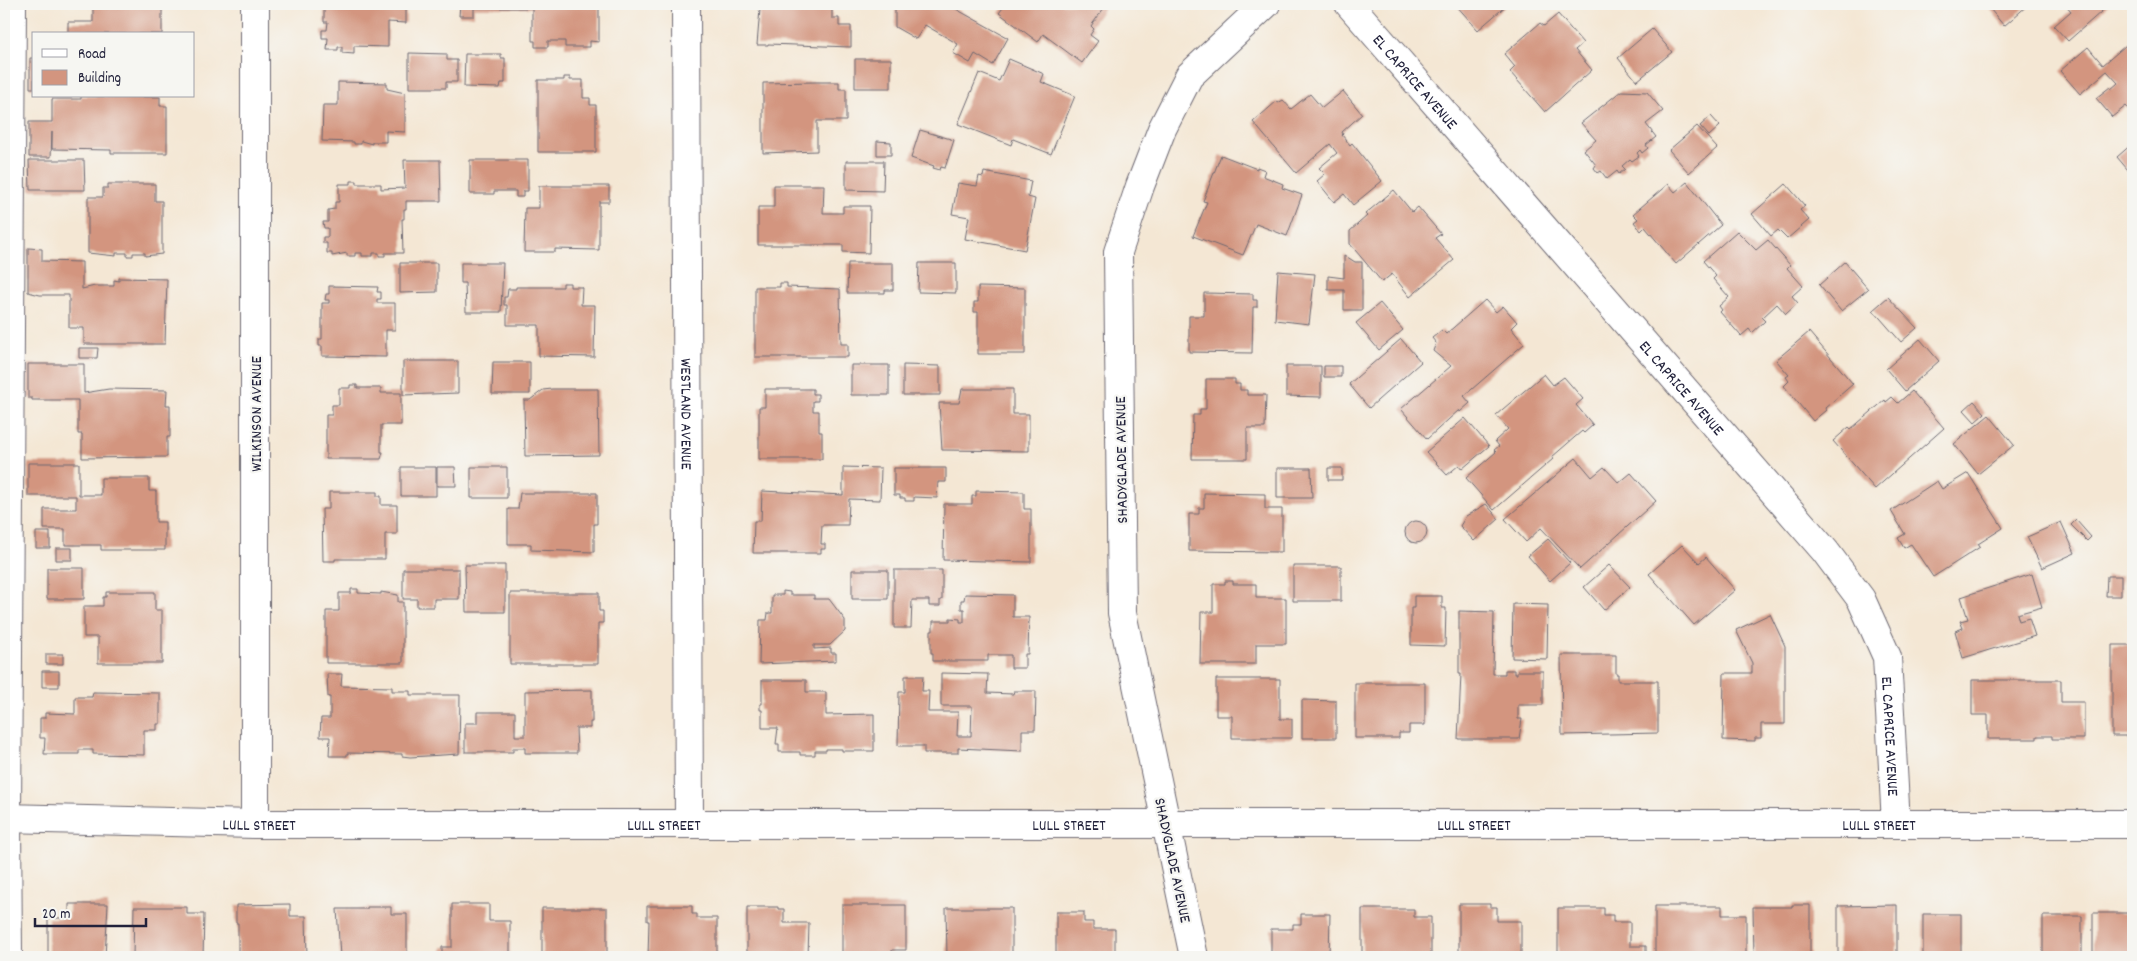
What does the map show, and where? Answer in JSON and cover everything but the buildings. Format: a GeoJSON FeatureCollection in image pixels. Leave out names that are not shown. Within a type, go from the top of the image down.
{"type":"FeatureCollection","features":[{"type":"Feature","properties":{"kind":"street"},"geometry":{"type":"LineString","coordinates":[[8,957],[5,818],[12,4]]}},
{"type":"Feature","properties":{"kind":"street","name":"WILKINSON AVENUE"},"geometry":{"type":"LineString","coordinates":[[255,4],[255,824]]}},
{"type":"Feature","properties":{"kind":"street","name":"WESTLAND AVENUE"},"geometry":{"type":"LineString","coordinates":[[686,4],[689,824]]}},
{"type":"Feature","properties":{"kind":"street","name":"SHADYGLADE AVENUE"},"geometry":{"type":"LineString","coordinates":[[1194,957],[1122,613],[1118,252],[1140,186],[1162,129],[1188,76],[1266,4]]}},
{"type":"Feature","properties":{"kind":"street","name":"EL CAPRICE AVENUE"},"geometry":{"type":"LineString","coordinates":[[1349,4],[1825,551],[1861,599],[1887,657],[1896,824]]}},
{"type":"Feature","properties":{"kind":"street","name":"LULL STREET"},"geometry":{"type":"LineString","coordinates":[[5,818],[255,824],[2133,824]]}}]}
